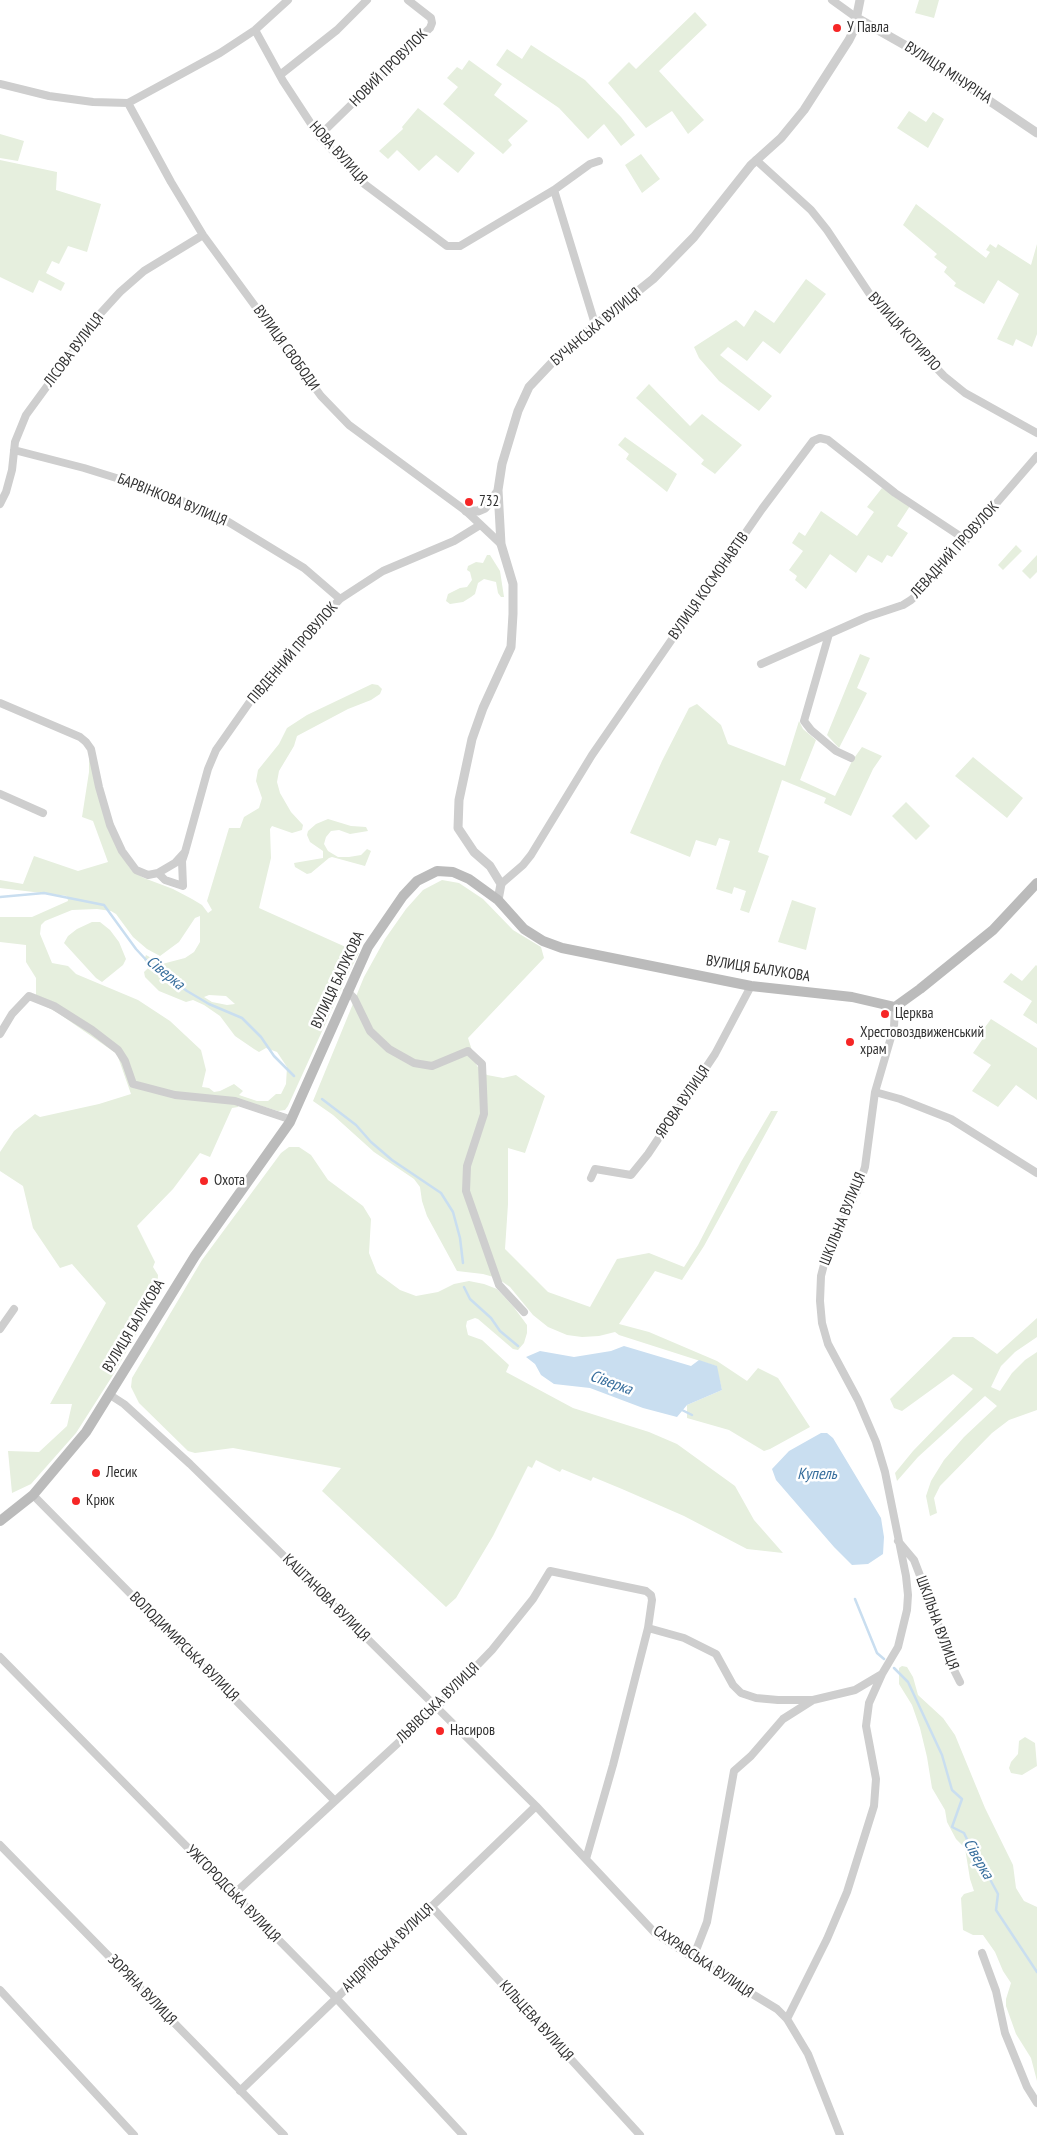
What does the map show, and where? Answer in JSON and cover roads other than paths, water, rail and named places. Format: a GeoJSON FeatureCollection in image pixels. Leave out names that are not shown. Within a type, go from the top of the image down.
{"type":"FeatureCollection","features":[{"type":"Feature","properties":{"kind":"main road","name":"ВУЛИЦЯ БАЛУКОВА"},"geometry":{"type":"LineString","coordinates":[[0,1521],[33,1495],[80,1440],[110,1395],[195,1256],[290,1122],[347,991],[372,940],[403,896],[417,881],[437,872],[453,872],[469,879],[498,900],[524,929],[543,941],[562,948],[751,986],[852,997],[894,1007]]}},
{"type":"Feature","properties":{"kind":"main road"},"geometry":{"type":"LineString","coordinates":[[894,1007],[920,990],[993,930],[1037,883]]}},
{"type":"Feature","properties":{"kind":"street"},"geometry":{"type":"LineString","coordinates":[[0,84],[49,96],[93,102],[128,103],[220,54],[254,30],[288,0]]}},
{"type":"Feature","properties":{"kind":"street"},"geometry":{"type":"LineString","coordinates":[[280,75],[337,30],[366,0]]}},
{"type":"Feature","properties":{"kind":"street","name":"НОВИЙ ПРОВУЛОК"},"geometry":{"type":"LineString","coordinates":[[319,136],[430,28],[431,18],[408,0]]}},
{"type":"Feature","properties":{"kind":"street","name":"ВУЛИЦЯ МІЧУРІНА"},"geometry":{"type":"LineString","coordinates":[[832,0],[857,18],[917,52],[1037,132]]}},
{"type":"Feature","properties":{"kind":"street","name":"БУЧАНСЬКА ВУЛИЦЯ"},"geometry":{"type":"LineString","coordinates":[[501,884],[490,866],[474,852],[458,828],[459,800],[472,739],[483,708],[511,647],[512,584],[501,544],[498,490],[510,435],[518,411],[529,387],[562,352],[653,279],[694,237],[756,160],[781,138],[804,110],[848,40],[857,18],[860,0]]}},
{"type":"Feature","properties":{"kind":"street","name":"НОВА ВУЛИЦЯ"},"geometry":{"type":"LineString","coordinates":[[254,30],[319,136],[364,183],[447,246],[460,246],[554,190]]}},
{"type":"Feature","properties":{"kind":"street","name":"ВУЛИЦЯ СВОБОДИ"},"geometry":{"type":"LineString","coordinates":[[128,103],[171,182],[203,235],[328,404],[349,425],[380,450],[466,511],[501,544]]}},
{"type":"Feature","properties":{"kind":"street","name":"ВУЛИЦЯ КОТИРЛО"},"geometry":{"type":"LineString","coordinates":[[756,160],[811,210],[827,230],[877,305],[944,376],[965,393],[1037,433]]}},
{"type":"Feature","properties":{"kind":"street"},"geometry":{"type":"LineString","coordinates":[[595,324],[554,190],[590,164],[599,161]]}},
{"type":"Feature","properties":{"kind":"street","name":"ЛІСОВА ВУЛИЦЯ"},"geometry":{"type":"LineString","coordinates":[[0,504],[6,492],[12,470],[18,431],[26,415],[110,304],[144,271],[203,235]]}},
{"type":"Feature","properties":{"kind":"street","name":"ВУЛИЦЯ КОСМОНАВТІВ"},"geometry":{"type":"LineString","coordinates":[[501,884],[523,865],[531,855],[592,755],[762,509],[813,441],[820,438],[828,440],[895,493],[966,540]]}},
{"type":"Feature","properties":{"kind":"street","name":"БАРВІНКОВА ВУЛИЦЯ"},"geometry":{"type":"LineString","coordinates":[[14,450],[84,468],[155,490],[217,515],[304,568],[340,599]]}},
{"type":"Feature","properties":{"kind":"street","name":"ЛЕВАДНИЙ ПРОВУЛОК"},"geometry":{"type":"LineString","coordinates":[[761,664],[911,600],[966,540],[1037,456]]}},
{"type":"Feature","properties":{"kind":"street"},"geometry":{"type":"LineString","coordinates":[[466,511],[478,511],[485,508],[498,490]]}},
{"type":"Feature","properties":{"kind":"street","name":"ПІВДЕННИЙ ПРОВУЛОК"},"geometry":{"type":"LineString","coordinates":[[158,873],[165,880],[183,886],[182,861],[208,770],[216,750],[248,703],[300,641],[340,599],[383,571],[454,542],[480,525]]}},
{"type":"Feature","properties":{"kind":"street"},"geometry":{"type":"LineString","coordinates":[[829,634],[804,715],[804,721],[811,730],[836,751],[851,758]]}},
{"type":"Feature","properties":{"kind":"street"},"geometry":{"type":"LineString","coordinates":[[0,702],[80,737],[86,742],[91,749],[110,825],[122,851],[136,870],[148,875],[158,873],[175,863],[185,852]]}},
{"type":"Feature","properties":{"kind":"street"},"geometry":{"type":"LineString","coordinates":[[0,794],[43,813]]}},
{"type":"Feature","properties":{"kind":"street"},"geometry":{"type":"LineString","coordinates":[[498,900],[501,884]]}},
{"type":"Feature","properties":{"kind":"street","name":"ЯРОВА ВУЛИЦЯ"},"geometry":{"type":"LineString","coordinates":[[591,1178],[596,1169],[631,1175],[648,1154],[715,1054],[751,986]]}},
{"type":"Feature","properties":{"kind":"street"},"geometry":{"type":"LineString","coordinates":[[347,991],[354,998],[370,1031],[388,1049],[414,1062],[432,1066],[468,1051],[482,1064],[484,1114],[467,1166],[466,1191],[498,1286],[524,1312]]}},
{"type":"Feature","properties":{"kind":"street"},"geometry":{"type":"LineString","coordinates":[[0,1034],[12,1014],[29,996],[54,1006],[92,1030],[118,1050],[125,1061],[133,1084],[175,1094],[236,1101],[286,1118],[290,1122]]}},
{"type":"Feature","properties":{"kind":"street","name":"ШКІЛЬНА ВУЛИЦЯ"},"geometry":{"type":"LineString","coordinates":[[648,1628],[684,1638],[716,1654],[733,1685],[741,1693],[756,1698],[778,1700],[813,1700],[855,1690],[882,1674],[898,1647],[907,1610],[906,1576],[897,1540],[885,1472],[876,1442],[858,1400],[828,1344],[822,1323],[820,1301],[821,1276],[826,1257],[857,1191],[865,1167],[875,1092],[894,1027],[894,1007]]}},
{"type":"Feature","properties":{"kind":"street"},"geometry":{"type":"LineString","coordinates":[[875,1092],[900,1099],[950,1119],[1037,1173]]}},
{"type":"Feature","properties":{"kind":"street"},"geometry":{"type":"LineString","coordinates":[[0,1329],[14,1309]]}},
{"type":"Feature","properties":{"kind":"street","name":"КАШТАНОВА ВУЛИЦЯ"},"geometry":{"type":"LineString","coordinates":[[110,1395],[124,1404],[190,1464],[536,1806]]}},
{"type":"Feature","properties":{"kind":"street","name":"ВОЛОДИМИРСЬКА ВУЛИЦЯ"},"geometry":{"type":"LineString","coordinates":[[33,1495],[334,1800]]}},
{"type":"Feature","properties":{"kind":"street","name":"ШКІЛЬНА ВУЛИЦЯ"},"geometry":{"type":"LineString","coordinates":[[897,1540],[914,1560],[936,1617],[950,1662],[960,1682]]}},
{"type":"Feature","properties":{"kind":"street","name":"ЛЬВІВСЬКА ВУЛИЦЯ"},"geometry":{"type":"LineString","coordinates":[[234,1894],[436,1708],[492,1650],[532,1599],[550,1571],[646,1592],[651,1595],[652,1607],[648,1628]]}},
{"type":"Feature","properties":{"kind":"street"},"geometry":{"type":"LineString","coordinates":[[586,1859],[613,1765],[648,1628]]}},
{"type":"Feature","properties":{"kind":"street","name":"УЖГОРОДСЬКА ВУЛИЦЯ"},"geometry":{"type":"LineString","coordinates":[[0,1657],[336,1998],[463,2135]]}},
{"type":"Feature","properties":{"kind":"street"},"geometry":{"type":"LineString","coordinates":[[787,2019],[827,1939],[847,1892],[874,1806],[876,1780],[866,1726],[869,1703],[882,1674]]}},
{"type":"Feature","properties":{"kind":"street"},"geometry":{"type":"LineString","coordinates":[[693,1958],[707,1922],[734,1771],[752,1756],[783,1719],[813,1700]]}},
{"type":"Feature","properties":{"kind":"street","name":"САХРАВСЬКА ВУЛИЦЯ"},"geometry":{"type":"LineString","coordinates":[[536,1806],[656,1932],[693,1958],[776,2009],[787,2019],[808,2054],[840,2135]]}},
{"type":"Feature","properties":{"kind":"street","name":"АНДРІЇВСЬКА ВУЛИЦЯ"},"geometry":{"type":"LineString","coordinates":[[240,2091],[536,1806]]}},
{"type":"Feature","properties":{"kind":"street","name":"ЗОРЯНА ВУЛИЦЯ"},"geometry":{"type":"LineString","coordinates":[[0,1846],[284,2135]]}},
{"type":"Feature","properties":{"kind":"street","name":"КІЛЬЦЕВА ВУЛИЦЯ"},"geometry":{"type":"LineString","coordinates":[[431,1906],[640,2135]]}},
{"type":"Feature","properties":{"kind":"street"},"geometry":{"type":"LineString","coordinates":[[982,1954],[996,1991],[1005,2034],[1027,2087],[1037,2103]]}},
{"type":"Feature","properties":{"kind":"street"},"geometry":{"type":"LineString","coordinates":[[0,1990],[134,2135]]}},
{"type":"Feature","properties":{"kind":"water"},"geometry":{"type":"Polygon","coordinates":[[[624,1346],[691,1366],[699,1360],[717,1366],[722,1390],[687,1405],[677,1417],[643,1408],[590,1388],[554,1384],[541,1375],[535,1364],[526,1357],[540,1351],[574,1357],[611,1351],[624,1346]]]}},
{"type":"Feature","properties":{"kind":"water","name":"Купель"},"geometry":{"type":"Polygon","coordinates":[[[821,1433],[827,1433],[833,1438],[881,1518],[884,1537],[883,1554],[868,1564],[852,1565],[776,1480],[772,1469],[789,1451],[821,1433]]]}},
{"type":"Feature","properties":{"kind":"waterway","name":"Сіверка"},"geometry":{"type":"LineString","coordinates":[[0,897],[44,893],[104,905],[136,949],[149,963],[187,991],[209,1004],[242,1018],[261,1037],[274,1056],[294,1076]]}},
{"type":"Feature","properties":{"kind":"waterway","name":"Сіверка"},"geometry":{"type":"LineString","coordinates":[[322,1099],[356,1125],[371,1142],[392,1160],[441,1193],[453,1212],[460,1238],[463,1263]]}},
{"type":"Feature","properties":{"kind":"waterway","name":"Сіверка"},"geometry":{"type":"LineString","coordinates":[[464,1287],[470,1299],[491,1318],[500,1331],[518,1346]]}},
{"type":"Feature","properties":{"kind":"waterway","name":"Сіверка"},"geometry":{"type":"LineString","coordinates":[[680,1409],[692,1415]]}},
{"type":"Feature","properties":{"kind":"waterway","name":"Сіверка"},"geometry":{"type":"LineString","coordinates":[[855,1599],[877,1653],[884,1659]]}},
{"type":"Feature","properties":{"kind":"waterway","name":"Сіверка"},"geometry":{"type":"LineString","coordinates":[[894,1668],[908,1682],[942,1755],[952,1790],[962,1799],[952,1827],[964,1833],[998,1894],[996,1910],[1037,1972]]}},
{"type":"Feature","properties":{"kind":"place","name":"У Павла"},"geometry":{"type":"Point","coordinates":[837,28]}},
{"type":"Feature","properties":{"kind":"place","name":"732"},"geometry":{"type":"Point","coordinates":[469,502]}},
{"type":"Feature","properties":{"kind":"place","name":"Церква"},"geometry":{"type":"Point","coordinates":[885,1014]}},
{"type":"Feature","properties":{"kind":"place","name":"Хрестовоздвиженський храм"},"geometry":{"type":"Point","coordinates":[850,1042]}},
{"type":"Feature","properties":{"kind":"place","name":"Охота"},"geometry":{"type":"Point","coordinates":[204,1181]}},
{"type":"Feature","properties":{"kind":"place","name":"Лесик"},"geometry":{"type":"Point","coordinates":[96,1473]}},
{"type":"Feature","properties":{"kind":"place","name":"Крюк"},"geometry":{"type":"Point","coordinates":[76,1501]}},
{"type":"Feature","properties":{"kind":"place","name":"Насиров"},"geometry":{"type":"Point","coordinates":[440,1731]}}]}
